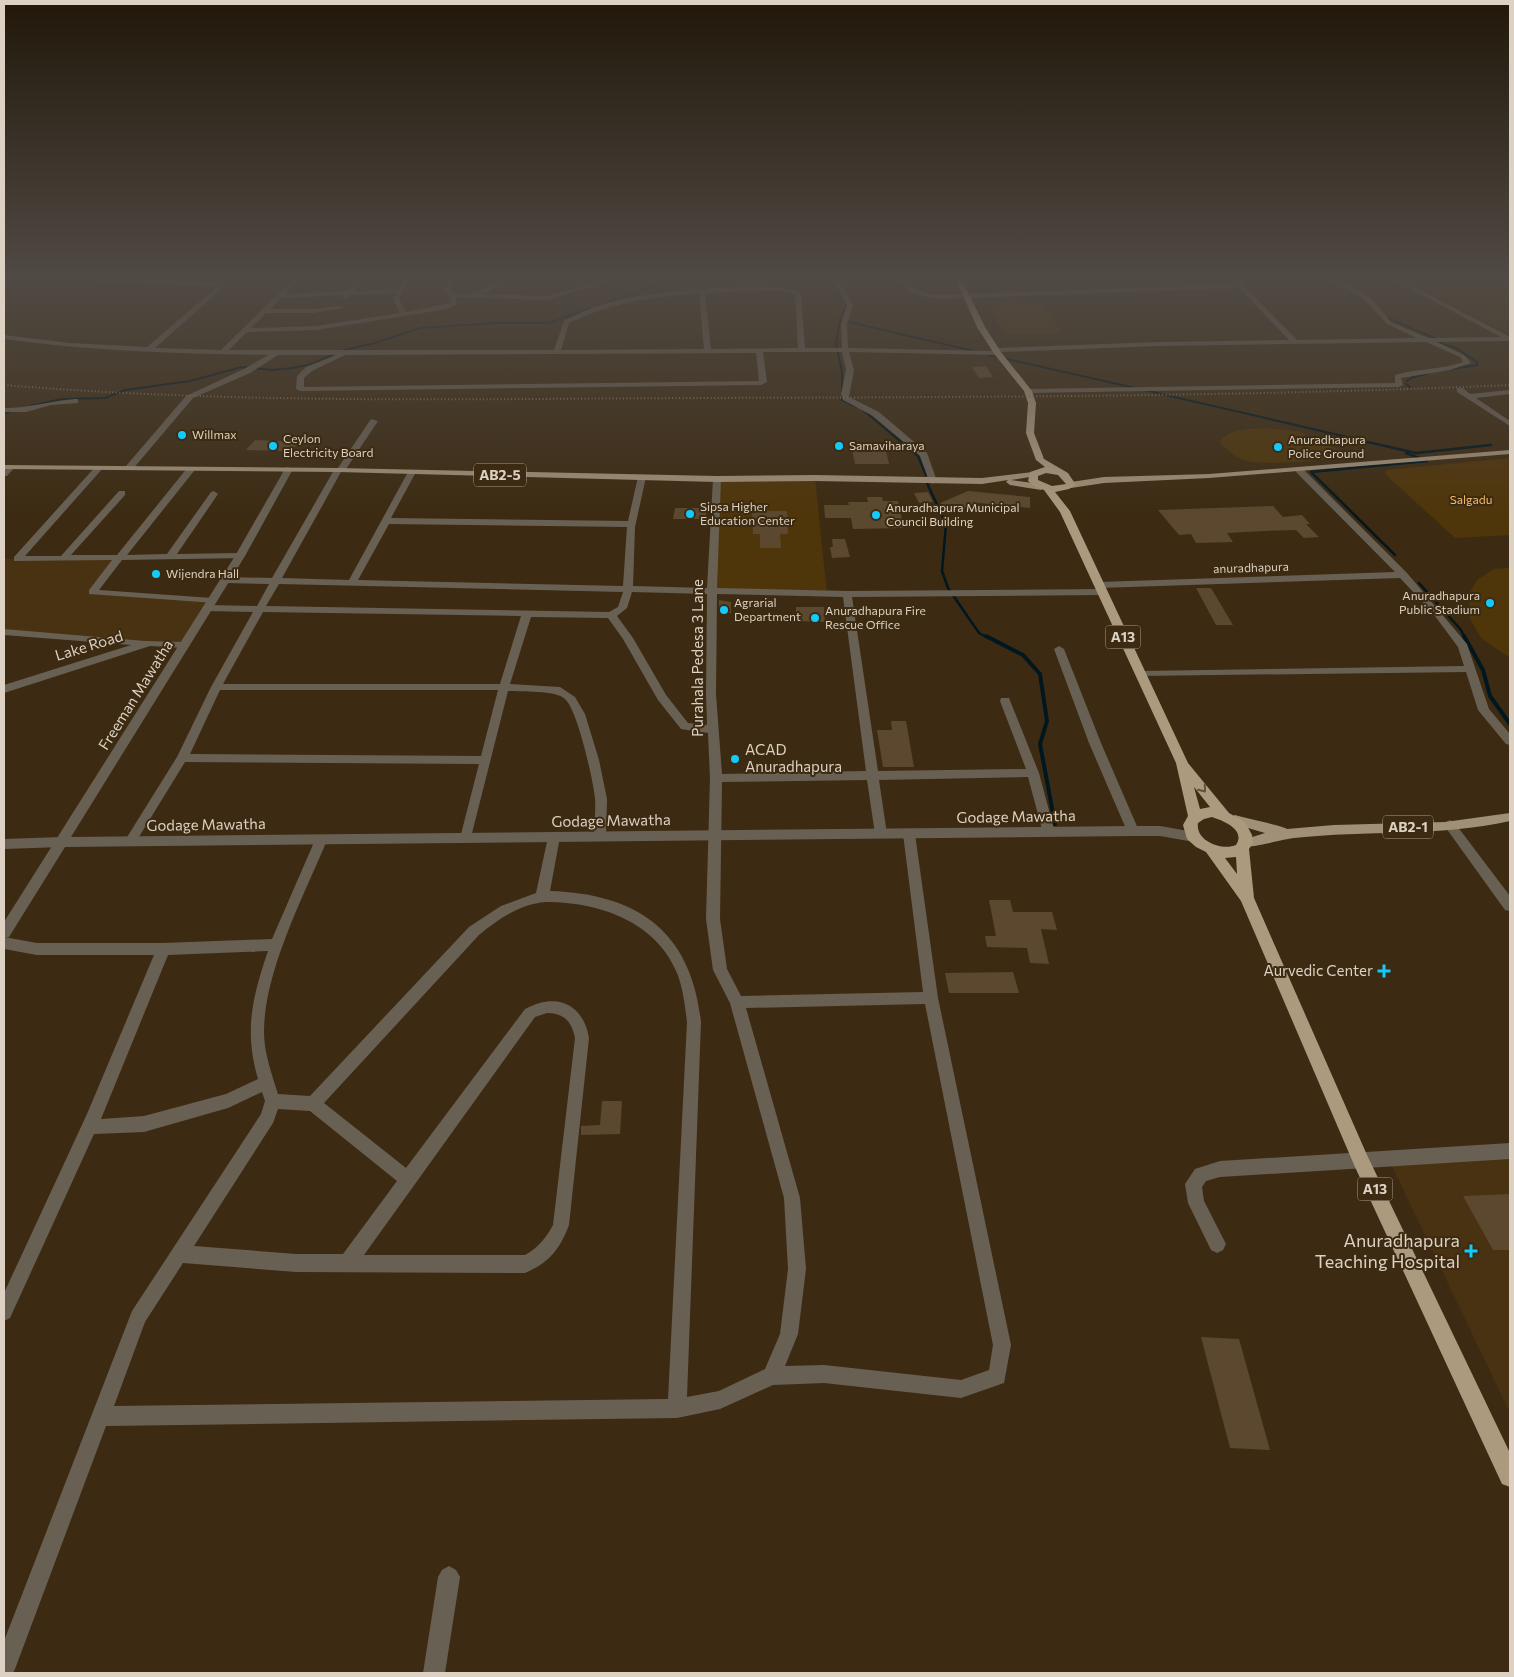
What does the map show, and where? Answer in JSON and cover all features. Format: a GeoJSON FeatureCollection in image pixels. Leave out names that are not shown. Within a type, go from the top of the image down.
{"type":"FeatureCollection","features":[{"type":"Feature","properties":{"kind":"highway"},"geometry":{"type":"LineString","coordinates":[[1002,358],[1028,391],[1032,402],[1030,433],[1040,460],[1070,479],[1069,486],[1044,488],[1034,481],[1040,460]]}},
{"type":"Feature","properties":{"kind":"highway"},"geometry":{"type":"LineString","coordinates":[[1035,473],[1061,472]]}},
{"type":"Feature","properties":{"kind":"highway","name":"A13"},"geometry":{"type":"LineString","coordinates":[[1065,511],[1069,486]]}},
{"type":"Feature","properties":{"kind":"highway","name":"A13"},"geometry":{"type":"LineString","coordinates":[[1044,488],[1065,511],[1182,763],[1193,819]]}},
{"type":"Feature","properties":{"kind":"highway","name":"A13"},"geometry":{"type":"LineString","coordinates":[[1182,763],[1230,818]]}},
{"type":"Feature","properties":{"kind":"highway"},"geometry":{"type":"LineString","coordinates":[[1210,812],[1230,818],[1245,832],[1244,846],[1228,853],[1212,850],[1202,845],[1194,837],[1190,829],[1193,819],[1210,812]]}},
{"type":"Feature","properties":{"kind":"highway","name":"A13"},"geometry":{"type":"LineString","coordinates":[[1244,846],[1247,898]]}},
{"type":"Feature","properties":{"kind":"highway","name":"A13"},"geometry":{"type":"LineString","coordinates":[[1212,850],[1247,898],[1361,1161],[1510,1476]]}},
{"type":"Feature","properties":{"kind":"main road"},"geometry":{"type":"LineString","coordinates":[[1069,486],[1104,480],[1299,470],[1510,452]]}},
{"type":"Feature","properties":{"kind":"main road","name":"AB2-5"},"geometry":{"type":"LineString","coordinates":[[7,467],[289,469],[642,478],[815,478],[933,481],[997,480],[1035,473]]}},
{"type":"Feature","properties":{"kind":"main road"},"geometry":{"type":"LineString","coordinates":[[1061,472],[1104,480]]}},
{"type":"Feature","properties":{"kind":"main road","name":"AB2-5"},"geometry":{"type":"LineString","coordinates":[[997,480],[1044,488]]}},
{"type":"Feature","properties":{"kind":"main road","name":"AB2-1"},"geometry":{"type":"LineString","coordinates":[[1244,846],[1258,839],[1306,832],[1450,825],[1510,817]]}},
{"type":"Feature","properties":{"kind":"main road","name":"AB2-1"},"geometry":{"type":"LineString","coordinates":[[1230,818],[1267,829],[1306,832]]}},
{"type":"Feature","properties":{"kind":"street"},"geometry":{"type":"LineString","coordinates":[[128,468],[191,397],[247,371],[268,358]]}},
{"type":"Feature","properties":{"kind":"street"},"geometry":{"type":"LineString","coordinates":[[332,358],[309,369],[300,378],[300,389],[761,383],[763,382],[760,358]]}},
{"type":"Feature","properties":{"kind":"street"},"geometry":{"type":"LineString","coordinates":[[846,358],[850,370],[845,394],[846,398],[876,414],[924,455],[933,481]]}},
{"type":"Feature","properties":{"kind":"street"},"geometry":{"type":"LineString","coordinates":[[1028,391],[1399,385],[1396,380],[1398,377],[1406,374],[1459,367],[1467,362],[1464,358]]}},
{"type":"Feature","properties":{"kind":"street"},"geometry":{"type":"LineString","coordinates":[[1460,390],[1508,421]]}},
{"type":"Feature","properties":{"kind":"street"},"geometry":{"type":"LineString","coordinates":[[1469,396],[1510,392]]}},
{"type":"Feature","properties":{"kind":"street"},"geometry":{"type":"LineString","coordinates":[[11,410],[75,401]]}},
{"type":"Feature","properties":{"kind":"street"},"geometry":{"type":"LineString","coordinates":[[130,842],[182,758],[216,686],[274,581],[339,470],[374,421]]}},
{"type":"Feature","properties":{"kind":"street"},"geometry":{"type":"LineString","coordinates":[[4,474],[7,467]]}},
{"type":"Feature","properties":{"kind":"street"},"geometry":{"type":"LineString","coordinates":[[17,559],[99,468]]}},
{"type":"Feature","properties":{"kind":"street"},"geometry":{"type":"LineString","coordinates":[[190,468],[92,592],[259,609],[611,615],[622,608],[628,590],[632,524],[642,478]]}},
{"type":"Feature","properties":{"kind":"street","name":"Freeman Mawatha"},"geometry":{"type":"LineString","coordinates":[[4,933],[210,605],[289,469]]}},
{"type":"Feature","properties":{"kind":"street"},"geometry":{"type":"LineString","coordinates":[[1299,470],[1404,575],[1435,610],[1463,646],[1484,710],[1510,740]]}},
{"type":"Feature","properties":{"kind":"street"},"geometry":{"type":"LineString","coordinates":[[352,583],[388,520],[412,472]]}},
{"type":"Feature","properties":{"kind":"street","name":"Purahala Pedesa 3 Lane"},"geometry":{"type":"LineString","coordinates":[[717,479],[712,592],[712,730],[716,778],[713,919],[720,970],[737,1002],[792,1198],[797,1269],[790,1334],[772,1376]]}},
{"type":"Feature","properties":{"kind":"street"},"geometry":{"type":"LineString","coordinates":[[63,559],[122,494]]}},
{"type":"Feature","properties":{"kind":"street"},"geometry":{"type":"LineString","coordinates":[[170,557],[214,494]]}},
{"type":"Feature","properties":{"kind":"street"},"geometry":{"type":"LineString","coordinates":[[388,520],[632,524]]}},
{"type":"Feature","properties":{"kind":"street"},"geometry":{"type":"LineString","coordinates":[[4,559],[240,556]]}},
{"type":"Feature","properties":{"kind":"street","name":"anuradhapura"},"geometry":{"type":"LineString","coordinates":[[225,580],[712,592],[965,594],[1404,575]]}},
{"type":"Feature","properties":{"kind":"street"},"geometry":{"type":"LineString","coordinates":[[847,594],[881,834]]}},
{"type":"Feature","properties":{"kind":"street"},"geometry":{"type":"LineString","coordinates":[[466,838],[484,760],[527,614]]}},
{"type":"Feature","properties":{"kind":"street"},"geometry":{"type":"LineString","coordinates":[[611,615],[628,638],[662,696],[685,726],[712,730]]}},
{"type":"Feature","properties":{"kind":"street"},"geometry":{"type":"LineString","coordinates":[[4,632],[148,643]]}},
{"type":"Feature","properties":{"kind":"street","name":"Lake Road"},"geometry":{"type":"LineString","coordinates":[[4,689],[148,643],[185,644]]}},
{"type":"Feature","properties":{"kind":"street"},"geometry":{"type":"LineString","coordinates":[[1059,649],[1133,831]]}},
{"type":"Feature","properties":{"kind":"street"},"geometry":{"type":"LineString","coordinates":[[1140,674],[1470,668]]}},
{"type":"Feature","properties":{"kind":"street"},"geometry":{"type":"LineString","coordinates":[[216,686],[504,687],[560,691],[570,697],[579,714],[593,760],[601,799],[600,837]]}},
{"type":"Feature","properties":{"kind":"street"},"geometry":{"type":"LineString","coordinates":[[1005,701],[1032,774],[1049,832]]}},
{"type":"Feature","properties":{"kind":"street"},"geometry":{"type":"LineString","coordinates":[[182,758],[484,760]]}},
{"type":"Feature","properties":{"kind":"street"},"geometry":{"type":"LineString","coordinates":[[716,778],[1032,774]]}},
{"type":"Feature","properties":{"kind":"street","name":"Godage Mawatha"},"geometry":{"type":"LineString","coordinates":[[1160,831],[1193,819]]}},
{"type":"Feature","properties":{"kind":"street"},"geometry":{"type":"LineString","coordinates":[[1450,825],[1510,906]]}},
{"type":"Feature","properties":{"kind":"street","name":"Godage Mawatha"},"geometry":{"type":"LineString","coordinates":[[4,844],[1133,831],[1160,831],[1194,837]]}},
{"type":"Feature","properties":{"kind":"street"},"geometry":{"type":"LineString","coordinates":[[101,1416],[677,1408],[720,1400],[772,1376],[824,1374],[961,1389],[997,1376],[1002,1345],[931,998],[909,834]]}},
{"type":"Feature","properties":{"kind":"street"},"geometry":{"type":"LineString","coordinates":[[542,896],[554,838]]}},
{"type":"Feature","properties":{"kind":"street"},"geometry":{"type":"LineString","coordinates":[[4,1669],[138,1317],[268,1118],[273,1100],[260,1056],[256,1023],[277,945],[321,840]]}},
{"type":"Feature","properties":{"kind":"street"},"geometry":{"type":"LineString","coordinates":[[313,1104],[474,931],[504,909],[542,896],[575,897],[614,907],[635,918],[656,934],[670,948],[682,968],[692,993],[694,1022],[677,1408]]}},
{"type":"Feature","properties":{"kind":"street"},"geometry":{"type":"LineString","coordinates":[[4,943],[37,949],[164,950],[277,945]]}},
{"type":"Feature","properties":{"kind":"street"},"geometry":{"type":"LineString","coordinates":[[4,1312],[90,1126],[164,950]]}},
{"type":"Feature","properties":{"kind":"street"},"geometry":{"type":"LineString","coordinates":[[737,1002],[931,998]]}},
{"type":"Feature","properties":{"kind":"street"},"geometry":{"type":"LineString","coordinates":[[180,1254],[296,1262],[348,1263],[525,1264],[534,1261],[551,1246],[561,1225],[582,1038],[580,1023],[575,1016],[559,1007],[550,1005],[530,1013],[348,1263]]}},
{"type":"Feature","properties":{"kind":"street"},"geometry":{"type":"LineString","coordinates":[[90,1126],[144,1124],[228,1100],[268,1082]]}},
{"type":"Feature","properties":{"kind":"street"},"geometry":{"type":"LineString","coordinates":[[273,1100],[313,1104],[408,1180]]}},
{"type":"Feature","properties":{"kind":"street"},"geometry":{"type":"LineString","coordinates":[[1216,1244],[1196,1203],[1193,1184],[1201,1175],[1220,1169],[1510,1151]]}},
{"type":"Feature","properties":{"kind":"street"},"geometry":{"type":"LineString","coordinates":[[434,1673],[449,1577]]}},
{"type":"Feature","properties":{"kind":"shaded area"},"geometry":{"type":"Polygon","coordinates":[[[119,558],[92,591],[212,601],[185,645],[4,632],[4,559],[119,558]]]}},
{"type":"Feature","properties":{"kind":"shaded area","name":"Anuradhapura Teaching Hospital"},"geometry":{"type":"Polygon","coordinates":[[[1510,1159],[1510,1413],[1391,1164],[1510,1159]]]}},
{"type":"Feature","properties":{"kind":"green space","name":"Anuradhapura Police Ground"},"geometry":{"type":"Polygon","coordinates":[[[1267,428],[1302,432],[1308,437],[1340,450],[1347,456],[1297,462],[1257,462],[1244,460],[1236,456],[1219,442],[1224,437],[1235,432],[1267,428]]]}},
{"type":"Feature","properties":{"kind":"green space","name":"Salgadu"},"geometry":{"type":"Polygon","coordinates":[[[1510,458],[1510,535],[1455,538],[1385,474],[1386,470],[1510,458]]]}},
{"type":"Feature","properties":{"kind":"green space"},"geometry":{"type":"Polygon","coordinates":[[[815,478],[827,594],[712,591],[717,479],[815,478]]]}},
{"type":"Feature","properties":{"kind":"green space","name":"Anuradhapura Public Stadium"},"geometry":{"type":"Polygon","coordinates":[[[1510,568],[1510,658],[1481,638],[1468,615],[1470,592],[1477,580],[1494,569],[1510,568]]]}},
{"type":"Feature","properties":{"kind":"building"},"geometry":{"type":"Polygon","coordinates":[[[986,366],[993,377],[979,378],[972,367],[986,366]]]}},
{"type":"Feature","properties":{"kind":"building","name":"Ceylon Electricity Board"},"geometry":{"type":"Polygon","coordinates":[[[255,440],[299,442],[291,451],[246,450],[255,440]]]}},
{"type":"Feature","properties":{"kind":"building"},"geometry":{"type":"Polygon","coordinates":[[[884,443],[889,464],[855,464],[851,444],[884,443]]]}},
{"type":"Feature","properties":{"kind":"building"},"geometry":{"type":"Polygon","coordinates":[[[968,491],[1030,497],[1030,508],[979,503],[958,512],[940,503],[968,491]]]}},
{"type":"Feature","properties":{"kind":"building"},"geometry":{"type":"Polygon","coordinates":[[[928,492],[933,502],[919,503],[914,493],[928,492]]]}},
{"type":"Feature","properties":{"kind":"building","name":"Anuradhapura Municipal Council Building"},"geometry":{"type":"Polygon","coordinates":[[[867,497],[882,497],[883,501],[898,501],[904,528],[853,529],[851,518],[825,518],[824,505],[849,505],[848,502],[868,502],[867,497]]]}},
{"type":"Feature","properties":{"kind":"building"},"geometry":{"type":"Polygon","coordinates":[[[1273,506],[1283,517],[1302,515],[1310,524],[1306,524],[1319,537],[1304,538],[1296,530],[1265,531],[1227,533],[1233,542],[1196,543],[1191,534],[1179,535],[1158,510],[1273,506]]]}},
{"type":"Feature","properties":{"kind":"building","name":"Sipsa Higher Education Center"},"geometry":{"type":"Polygon","coordinates":[[[675,508],[706,508],[706,519],[673,519],[675,508]]]}},
{"type":"Feature","properties":{"kind":"building"},"geometry":{"type":"Polygon","coordinates":[[[752,511],[787,511],[788,534],[780,534],[781,548],[760,548],[760,534],[753,534],[752,511]]]}},
{"type":"Feature","properties":{"kind":"building"},"geometry":{"type":"Polygon","coordinates":[[[832,539],[845,539],[850,557],[832,558],[830,547],[833,547],[832,539]]]}},
{"type":"Feature","properties":{"kind":"building"},"geometry":{"type":"Polygon","coordinates":[[[1196,588],[1211,588],[1233,625],[1216,625],[1196,588]]]}},
{"type":"Feature","properties":{"kind":"building"},"geometry":{"type":"Polygon","coordinates":[[[719,600],[731,602],[731,613],[719,613],[719,600]]]}},
{"type":"Feature","properties":{"kind":"building","name":"Anuradhapura Fire Rescue Office"},"geometry":{"type":"Polygon","coordinates":[[[796,607],[824,607],[825,622],[796,621],[796,607]]]}},
{"type":"Feature","properties":{"kind":"building"},"geometry":{"type":"Polygon","coordinates":[[[891,721],[906,721],[914,767],[883,767],[877,730],[892,730],[891,721]]]}},
{"type":"Feature","properties":{"kind":"building"},"geometry":{"type":"Polygon","coordinates":[[[989,900],[1010,900],[1013,912],[1052,912],[1057,930],[1041,929],[1049,964],[1030,963],[1027,948],[987,947],[985,936],[996,936],[989,900]]]}},
{"type":"Feature","properties":{"kind":"building"},"geometry":{"type":"Polygon","coordinates":[[[1013,972],[1019,993],[949,993],[945,973],[1013,972]]]}},
{"type":"Feature","properties":{"kind":"building"},"geometry":{"type":"Polygon","coordinates":[[[602,1101],[622,1101],[620,1134],[581,1135],[581,1126],[600,1125],[602,1101]]]}},
{"type":"Feature","properties":{"kind":"building"},"geometry":{"type":"Polygon","coordinates":[[[1510,1194],[1510,1250],[1493,1250],[1463,1196],[1510,1194]]]}},
{"type":"Feature","properties":{"kind":"building"},"geometry":{"type":"Polygon","coordinates":[[[1201,1337],[1239,1339],[1270,1450],[1230,1448],[1201,1337]]]}},
{"type":"Feature","properties":{"kind":"waterway"},"geometry":{"type":"LineString","coordinates":[[30,406],[62,399],[105,398],[125,390],[190,381],[242,367],[273,370],[293,368],[312,364],[325,358]]}},
{"type":"Feature","properties":{"kind":"waterway"},"geometry":{"type":"LineString","coordinates":[[839,358],[842,372],[842,400],[857,407]]}},
{"type":"Feature","properties":{"kind":"waterway"},"geometry":{"type":"LineString","coordinates":[[1004,358],[1135,388]]}},
{"type":"Feature","properties":{"kind":"waterway"},"geometry":{"type":"LineString","coordinates":[[1446,370],[1477,365],[1477,362],[1471,358]]}},
{"type":"Feature","properties":{"kind":"waterway"},"geometry":{"type":"LineString","coordinates":[[1407,381],[1413,377],[1427,374]]}},
{"type":"Feature","properties":{"kind":"waterway"},"geometry":{"type":"LineString","coordinates":[[1406,384],[1410,387]]}},
{"type":"Feature","properties":{"kind":"waterway"},"geometry":{"type":"LineString","coordinates":[[1144,390],[1343,436]]}},
{"type":"Feature","properties":{"kind":"waterway"},"geometry":{"type":"LineString","coordinates":[[863,410],[894,436]]}},
{"type":"Feature","properties":{"kind":"waterway"},"geometry":{"type":"LineString","coordinates":[[4,413],[11,411]]}},
{"type":"Feature","properties":{"kind":"waterway"},"geometry":{"type":"LineString","coordinates":[[893,435],[918,456],[926,475]]}},
{"type":"Feature","properties":{"kind":"waterway"},"geometry":{"type":"LineString","coordinates":[[1337,435],[1416,453],[1491,445]]}},
{"type":"Feature","properties":{"kind":"waterway"},"geometry":{"type":"LineString","coordinates":[[1395,555],[1311,472],[1427,461],[1406,453]]}},
{"type":"Feature","properties":{"kind":"waterway"},"geometry":{"type":"LineString","coordinates":[[927,483],[946,524],[942,571],[948,588],[979,633],[988,638]]}},
{"type":"Feature","properties":{"kind":"waterway"},"geometry":{"type":"LineString","coordinates":[[1419,583],[1461,630],[1464,636]]}},
{"type":"Feature","properties":{"kind":"waterway"},"geometry":{"type":"LineString","coordinates":[[986,636],[1023,655],[1040,674],[1047,721],[1040,744],[1055,824]]}},
{"type":"Feature","properties":{"kind":"waterway"},"geometry":{"type":"LineString","coordinates":[[1464,636],[1483,670],[1490,696],[1510,724]]}},
{"type":"Feature","properties":{"kind":"railway"},"geometry":{"type":"LineString","coordinates":[[4,385],[176,395],[348,399],[1102,396],[1510,385]]}},
{"type":"Feature","properties":{"kind":"place","name":"Willmax"},"geometry":{"type":"Point","coordinates":[182,435]}},
{"type":"Feature","properties":{"kind":"place","name":"Ceylon Electricity Board"},"geometry":{"type":"Point","coordinates":[273,446]}},
{"type":"Feature","properties":{"kind":"place","name":"Samaviharaya"},"geometry":{"type":"Point","coordinates":[839,446]}},
{"type":"Feature","properties":{"kind":"place","name":"Anuradhapura Police Ground"},"geometry":{"type":"Point","coordinates":[1278,447]}},
{"type":"Feature","properties":{"kind":"place","name":"Sipsa Higher Education Center"},"geometry":{"type":"Point","coordinates":[690,514]}},
{"type":"Feature","properties":{"kind":"place","name":"Anuradhapura Municipal Council Building"},"geometry":{"type":"Point","coordinates":[876,515]}},
{"type":"Feature","properties":{"kind":"place","name":"Wijendra Hall"},"geometry":{"type":"Point","coordinates":[156,574]}},
{"type":"Feature","properties":{"kind":"place","name":"Anuradhapura Public Stadium"},"geometry":{"type":"Point","coordinates":[1490,603]}},
{"type":"Feature","properties":{"kind":"place","name":"Agrarial Department"},"geometry":{"type":"Point","coordinates":[724,610]}},
{"type":"Feature","properties":{"kind":"place","name":"Anuradhapura Fire Rescue Office"},"geometry":{"type":"Point","coordinates":[815,618]}},
{"type":"Feature","properties":{"kind":"place","name":"ACAD Anuradhapura"},"geometry":{"type":"Point","coordinates":[735,759]}},
{"type":"Feature","properties":{"kind":"place","name":"Aurvedic Center"},"geometry":{"type":"Point","coordinates":[1384,971]}},
{"type":"Feature","properties":{"kind":"place","name":"Anuradhapura Teaching Hospital"},"geometry":{"type":"Point","coordinates":[1471,1251]}}]}
